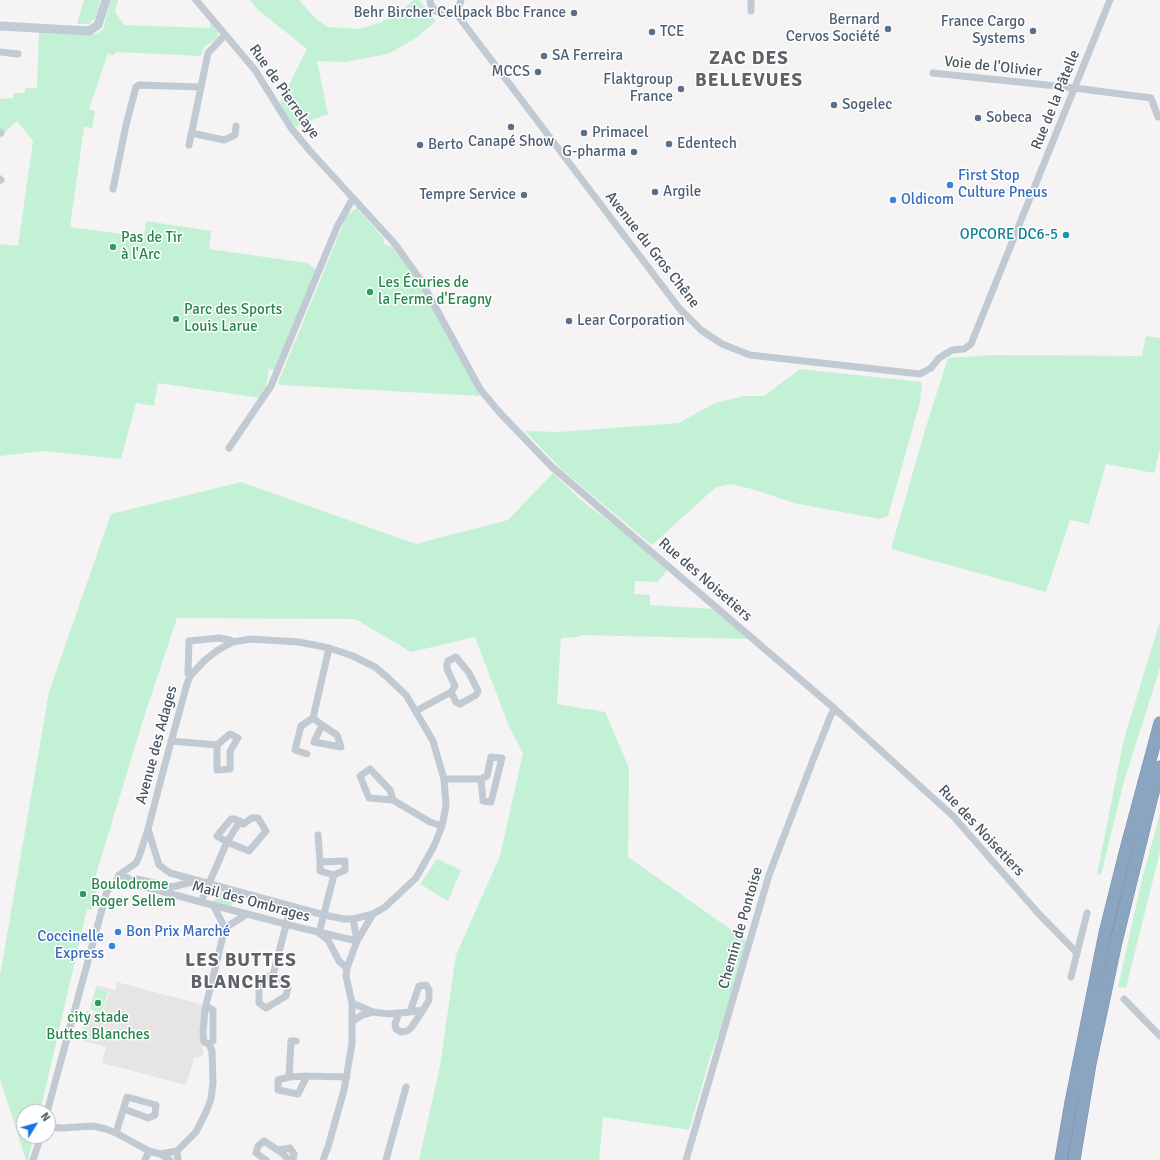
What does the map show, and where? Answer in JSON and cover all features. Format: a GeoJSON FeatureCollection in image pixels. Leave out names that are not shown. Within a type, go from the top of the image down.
{"type":"FeatureCollection","features":[{"type":"Feature","properties":{"kind":"highway"},"geometry":{"type":"LineString","coordinates":[[1060,1160],[1105,933],[1124,852],[1160,723]]}},
{"type":"Feature","properties":{"kind":"highway"},"geometry":{"type":"LineString","coordinates":[[1074,1160],[1090,1064],[1115,950],[1160,766]]}},
{"type":"Feature","properties":{"kind":"street"},"geometry":{"type":"LineString","coordinates":[[0,26],[89,31],[95,28],[100,21],[106,0]]}},
{"type":"Feature","properties":{"kind":"street","name":"Rue de Pierrelaye"},"geometry":{"type":"LineString","coordinates":[[196,0],[255,70],[291,128],[353,198]]}},
{"type":"Feature","properties":{"kind":"street"},"geometry":{"type":"LineString","coordinates":[[430,0],[433,8],[438,13],[448,15],[455,12],[459,7],[461,0]]}},
{"type":"Feature","properties":{"kind":"street"},"geometry":{"type":"LineString","coordinates":[[751,11],[752,0]]}},
{"type":"Feature","properties":{"kind":"street","name":"Rue de la Pâtelle"},"geometry":{"type":"LineString","coordinates":[[971,344],[1110,0]]}},
{"type":"Feature","properties":{"kind":"street","name":"Avenue du Gros Chêne"},"geometry":{"type":"LineString","coordinates":[[455,12],[682,313],[701,330],[722,344],[750,355],[920,374],[931,368],[939,358],[952,350],[964,349],[971,344]]}},
{"type":"Feature","properties":{"kind":"street"},"geometry":{"type":"LineString","coordinates":[[189,145],[208,53],[225,35]]}},
{"type":"Feature","properties":{"kind":"street"},"geometry":{"type":"LineString","coordinates":[[0,52],[18,54]]}},
{"type":"Feature","properties":{"kind":"street","name":"Voie de l'Olivier"},"geometry":{"type":"LineString","coordinates":[[932,73],[1074,88],[1151,98],[1158,117]]}},
{"type":"Feature","properties":{"kind":"street"},"geometry":{"type":"LineString","coordinates":[[113,189],[126,125],[136,87],[142,84],[201,87]]}},
{"type":"Feature","properties":{"kind":"street"},"geometry":{"type":"LineString","coordinates":[[192,134],[224,140],[235,135],[236,126]]}},
{"type":"Feature","properties":{"kind":"street"},"geometry":{"type":"LineString","coordinates":[[229,448],[271,386],[337,226],[353,198]]}},
{"type":"Feature","properties":{"kind":"street","name":"Rue des Noisetiers"},"geometry":{"type":"LineString","coordinates":[[353,198],[395,244],[420,279],[480,389],[500,413],[552,467],[835,709],[953,816],[1038,913],[1077,953]]}},
{"type":"Feature","properties":{"kind":"street"},"geometry":{"type":"LineString","coordinates":[[190,676],[188,674],[188,641],[219,638],[233,642]]}},
{"type":"Feature","properties":{"kind":"street","name":"Avenue des Adages"},"geometry":{"type":"LineString","coordinates":[[49,1104],[107,891],[115,883],[119,876],[136,863],[139,857],[190,676],[205,660],[218,650],[233,642],[250,639],[299,642],[329,648],[353,656],[375,666],[406,696],[416,711],[433,741],[444,779],[446,806],[442,826],[434,846],[416,878],[385,907],[373,914]]}},
{"type":"Feature","properties":{"kind":"street"},"geometry":{"type":"LineString","coordinates":[[307,754],[295,750],[301,726],[313,718],[329,648]]}},
{"type":"Feature","properties":{"kind":"street"},"geometry":{"type":"LineString","coordinates":[[416,711],[451,692],[455,686],[446,664],[456,657],[469,673],[478,691],[476,694],[460,704],[456,702],[451,692]]}},
{"type":"Feature","properties":{"kind":"street","name":"Chemin de Pontoise"},"geometry":{"type":"LineString","coordinates":[[686,1160],[769,875],[831,715],[835,709]]}},
{"type":"Feature","properties":{"kind":"street"},"geometry":{"type":"LineString","coordinates":[[313,718],[322,725]]}},
{"type":"Feature","properties":{"kind":"street"},"geometry":{"type":"LineString","coordinates":[[171,741],[217,745],[230,734],[238,738],[230,751],[230,769],[216,770],[217,745]]}},
{"type":"Feature","properties":{"kind":"street"},"geometry":{"type":"LineString","coordinates":[[444,779],[481,779],[487,776],[491,757],[502,758],[491,802],[483,801],[481,779]]}},
{"type":"Feature","properties":{"kind":"street"},"geometry":{"type":"LineString","coordinates":[[393,800],[390,790],[370,769],[360,776],[369,798],[393,800],[430,822],[442,826]]}},
{"type":"Feature","properties":{"kind":"street"},"geometry":{"type":"LineString","coordinates":[[252,818],[258,818],[266,831],[249,851],[227,842],[217,836],[231,819],[240,821],[243,824],[252,818]]}},
{"type":"Feature","properties":{"kind":"street"},"geometry":{"type":"LineString","coordinates":[[201,902],[227,842],[240,821]]}},
{"type":"Feature","properties":{"kind":"street","name":"Mail des Ombrages"},"geometry":{"type":"LineString","coordinates":[[148,829],[159,865],[170,873],[324,915],[344,919],[353,919],[373,914]]}},
{"type":"Feature","properties":{"kind":"street"},"geometry":{"type":"LineString","coordinates":[[318,835],[320,871],[334,875],[345,870],[345,860],[320,862]]}},
{"type":"Feature","properties":{"kind":"street"},"geometry":{"type":"LineString","coordinates":[[334,875],[319,933],[328,940],[339,961],[348,968]]}},
{"type":"Feature","properties":{"kind":"street","name":"Mail des Ombrages"},"geometry":{"type":"LineString","coordinates":[[119,876],[130,880],[134,884],[286,925],[356,941]]}},
{"type":"Feature","properties":{"kind":"street"},"geometry":{"type":"LineString","coordinates":[[130,880],[137,879],[172,887],[196,881]]}},
{"type":"Feature","properties":{"kind":"street"},"geometry":{"type":"LineString","coordinates":[[160,1154],[177,1151],[196,1132],[206,1112],[210,1099],[213,1083],[212,1051],[209,1044],[213,1041],[213,1010],[206,1006],[225,928],[213,905]]}},
{"type":"Feature","properties":{"kind":"street"},"geometry":{"type":"LineString","coordinates":[[273,975],[291,906]]}},
{"type":"Feature","properties":{"kind":"street"},"geometry":{"type":"LineString","coordinates":[[225,928],[247,914]]}},
{"type":"Feature","properties":{"kind":"street"},"geometry":{"type":"LineString","coordinates":[[323,1160],[344,1090],[352,1044],[352,1003],[346,976],[356,941],[373,914]]}},
{"type":"Feature","properties":{"kind":"street"},"geometry":{"type":"LineString","coordinates":[[1071,977],[1087,914]]}},
{"type":"Feature","properties":{"kind":"street"},"geometry":{"type":"LineString","coordinates":[[353,919],[356,941]]}},
{"type":"Feature","properties":{"kind":"street"},"geometry":{"type":"LineString","coordinates":[[273,975],[286,982],[288,986],[286,996],[266,1008],[259,1003],[259,983],[262,979],[273,975]]}},
{"type":"Feature","properties":{"kind":"street"},"geometry":{"type":"LineString","coordinates":[[399,1013],[395,1024],[396,1029],[401,1032],[407,1031],[411,1028],[429,1000],[429,990],[426,985],[419,986],[410,1012]]}},
{"type":"Feature","properties":{"kind":"street"},"geometry":{"type":"LineString","coordinates":[[1124,999],[1160,1036]]}},
{"type":"Feature","properties":{"kind":"street"},"geometry":{"type":"LineString","coordinates":[[352,1003],[373,1012]]}},
{"type":"Feature","properties":{"kind":"street"},"geometry":{"type":"LineString","coordinates":[[353,1021],[362,1015],[373,1012],[399,1013],[423,1010]]}},
{"type":"Feature","properties":{"kind":"street"},"geometry":{"type":"LineString","coordinates":[[289,1077],[291,1041],[296,1041]]}},
{"type":"Feature","properties":{"kind":"street"},"geometry":{"type":"LineString","coordinates":[[307,1076],[298,1094],[278,1090],[278,1080],[289,1077],[307,1076],[347,1077]]}},
{"type":"Feature","properties":{"kind":"street"},"geometry":{"type":"LineString","coordinates":[[386,1160],[406,1087]]}},
{"type":"Feature","properties":{"kind":"street"},"geometry":{"type":"LineString","coordinates":[[116,1132],[124,1109]]}},
{"type":"Feature","properties":{"kind":"street"},"geometry":{"type":"LineString","coordinates":[[56,1128],[93,1126],[116,1132],[149,1151],[160,1154],[170,1160]]}},
{"type":"Feature","properties":{"kind":"street"},"geometry":{"type":"LineString","coordinates":[[266,1160],[256,1153],[258,1146],[264,1141],[278,1150],[289,1160]]}},
{"type":"Feature","properties":{"kind":"street"},"geometry":{"type":"LineString","coordinates":[[33,1160],[38,1144]]}},
{"type":"Feature","properties":{"kind":"street"},"geometry":{"type":"LineString","coordinates":[[278,1150],[290,1148],[294,1154],[293,1160]]}},
{"type":"Feature","properties":{"kind":"street"},"geometry":{"type":"LineString","coordinates":[[145,1160],[149,1151]]}},
{"type":"Feature","properties":{"kind":"street"},"geometry":{"type":"LineString","coordinates":[[177,1151],[178,1160]]}},
{"type":"Feature","properties":{"kind":"shaded area"},"geometry":{"type":"Polygon","coordinates":[[[117,982],[203,1005],[201,1031],[203,1056],[194,1058],[186,1085],[102,1063],[106,1047],[80,1040],[86,1011],[94,1014],[95,1012],[102,1014],[109,992],[96,988],[97,985],[115,990],[117,982]]]}},
{"type":"Feature","properties":{"kind":"green space"},"geometry":{"type":"Polygon","coordinates":[[[84,0],[100,0],[96,17],[89,24],[77,24],[84,0]]]}},
{"type":"Feature","properties":{"kind":"green space"},"geometry":{"type":"Polygon","coordinates":[[[111,0],[118,0],[115,11],[124,25],[210,28],[210,23],[218,31],[218,36],[215,40],[204,47],[201,56],[117,52],[112,56],[108,53],[89,109],[95,111],[92,128],[84,127],[70,227],[144,237],[146,221],[211,231],[209,249],[307,263],[317,270],[275,370],[269,369],[265,393],[260,398],[158,383],[154,406],[136,403],[121,459],[44,451],[0,456],[0,244],[18,246],[33,141],[17,121],[4,133],[0,128],[0,99],[13,98],[14,93],[25,93],[25,88],[37,88],[39,31],[90,35],[98,33],[103,29],[111,0]]]}},
{"type":"Feature","properties":{"kind":"green space"},"geometry":{"type":"Polygon","coordinates":[[[250,0],[299,0],[316,19],[328,27],[359,29],[382,22],[414,0],[419,0],[436,21],[416,38],[388,54],[345,62],[317,61],[328,114],[294,127],[280,103],[307,49],[257,9],[250,0]]]}},
{"type":"Feature","properties":{"kind":"green space","name":"Les Écuries de la Ferme d'Eragny"},"geometry":{"type":"Polygon","coordinates":[[[357,208],[384,239],[384,244],[392,247],[418,279],[480,396],[281,385],[278,383],[347,215],[357,208]]]}},
{"type":"Feature","properties":{"kind":"green space"},"geometry":{"type":"Polygon","coordinates":[[[1146,336],[1160,338],[1160,449],[1154,473],[1106,464],[1089,524],[1070,520],[1046,592],[891,549],[925,430],[948,358],[991,355],[1142,356],[1146,336]]]}},
{"type":"Feature","properties":{"kind":"green space"},"geometry":{"type":"Polygon","coordinates":[[[800,369],[922,382],[920,402],[888,516],[879,519],[794,503],[752,489],[731,484],[716,487],[652,545],[562,470],[525,431],[558,432],[679,423],[715,403],[744,396],[764,396],[800,369]]]}},
{"type":"Feature","properties":{"kind":"green space"},"geometry":{"type":"Polygon","coordinates":[[[553,473],[582,501],[651,552],[648,554],[667,570],[658,582],[635,581],[634,594],[650,595],[650,605],[713,609],[750,639],[580,635],[579,637],[561,638],[557,704],[605,712],[629,768],[628,857],[750,943],[709,1061],[689,1130],[603,1117],[599,1160],[419,1160],[440,1066],[456,955],[500,856],[523,753],[508,724],[475,637],[411,652],[355,619],[177,618],[144,717],[94,881],[94,883],[98,884],[92,910],[87,909],[42,1104],[16,1104],[16,1129],[0,1079],[0,976],[49,692],[111,514],[241,482],[416,544],[508,520],[553,473]]]}},
{"type":"Feature","properties":{"kind":"green space"},"geometry":{"type":"Polygon","coordinates":[[[1160,621],[1160,668],[1124,781],[1101,875],[1097,874],[1124,739],[1160,621]]]}},
{"type":"Feature","properties":{"kind":"green space"},"geometry":{"type":"Polygon","coordinates":[[[1160,814],[1160,852],[1126,988],[1118,987],[1142,879],[1160,814]]]}},
{"type":"Feature","properties":{"kind":"green space"},"geometry":{"type":"Polygon","coordinates":[[[437,859],[461,870],[448,901],[420,884],[437,859]]]}},
{"type":"Feature","properties":{"kind":"green space"},"geometry":{"type":"Polygon","coordinates":[[[222,891],[235,894],[231,907],[213,902],[222,891]]]}},
{"type":"Feature","properties":{"kind":"green space","name":"city stade Buttes Blanches"},"geometry":{"type":"Polygon","coordinates":[[[96,988],[108,992],[101,1013],[90,1009],[96,988]]]}},
{"type":"Feature","properties":{"kind":"green space"},"geometry":{"type":"Polygon","coordinates":[[[21,1144],[32,1144],[28,1160],[26,1160],[21,1144]]]}},
{"type":"Feature","properties":{"kind":"place","name":"Behr Bircher Cellpack Bbc France"},"geometry":{"type":"Point","coordinates":[574,13]}},
{"type":"Feature","properties":{"kind":"place","name":"Bernard Cervos Société"},"geometry":{"type":"Point","coordinates":[888,29]}},
{"type":"Feature","properties":{"kind":"place","name":"France Cargo Systems"},"geometry":{"type":"Point","coordinates":[1033,31]}},
{"type":"Feature","properties":{"kind":"place","name":"TCE"},"geometry":{"type":"Point","coordinates":[652,32]}},
{"type":"Feature","properties":{"kind":"place","name":"SA Ferreira"},"geometry":{"type":"Point","coordinates":[544,56]}},
{"type":"Feature","properties":{"kind":"place","name":"MCCS"},"geometry":{"type":"Point","coordinates":[538,72]}},
{"type":"Feature","properties":{"kind":"place","name":"Flaktgroup France"},"geometry":{"type":"Point","coordinates":[681,89]}},
{"type":"Feature","properties":{"kind":"place","name":"Sogelec"},"geometry":{"type":"Point","coordinates":[834,105]}},
{"type":"Feature","properties":{"kind":"place","name":"Sobeca"},"geometry":{"type":"Point","coordinates":[978,118]}},
{"type":"Feature","properties":{"kind":"place","name":"Canapé Show"},"geometry":{"type":"Point","coordinates":[511,127]}},
{"type":"Feature","properties":{"kind":"place","name":"Primacel"},"geometry":{"type":"Point","coordinates":[584,133]}},
{"type":"Feature","properties":{"kind":"place","name":"Edentech"},"geometry":{"type":"Point","coordinates":[669,144]}},
{"type":"Feature","properties":{"kind":"place","name":"Berto"},"geometry":{"type":"Point","coordinates":[420,145]}},
{"type":"Feature","properties":{"kind":"place","name":"G-pharma"},"geometry":{"type":"Point","coordinates":[634,152]}},
{"type":"Feature","properties":{"kind":"place","name":"First Stop Culture Pneus"},"geometry":{"type":"Point","coordinates":[950,185]}},
{"type":"Feature","properties":{"kind":"place","name":"Argile"},"geometry":{"type":"Point","coordinates":[655,192]}},
{"type":"Feature","properties":{"kind":"place","name":"Tempre Service"},"geometry":{"type":"Point","coordinates":[524,195]}},
{"type":"Feature","properties":{"kind":"place","name":"Oldicom"},"geometry":{"type":"Point","coordinates":[893,200]}},
{"type":"Feature","properties":{"kind":"place","name":"OPCORE DC6-5"},"geometry":{"type":"Point","coordinates":[1066,235]}},
{"type":"Feature","properties":{"kind":"place","name":"Pas de Tir à l'Arc"},"geometry":{"type":"Point","coordinates":[113,247]}},
{"type":"Feature","properties":{"kind":"place","name":"Les Écuries de la Ferme d'Eragny"},"geometry":{"type":"Point","coordinates":[370,292]}},
{"type":"Feature","properties":{"kind":"place","name":"Parc des Sports Louis Larue"},"geometry":{"type":"Point","coordinates":[176,319]}},
{"type":"Feature","properties":{"kind":"place","name":"Lear Corporation"},"geometry":{"type":"Point","coordinates":[569,321]}},
{"type":"Feature","properties":{"kind":"place","name":"Boulodrome Roger Sellem"},"geometry":{"type":"Point","coordinates":[83,894]}},
{"type":"Feature","properties":{"kind":"place","name":"Bon Prix Marché"},"geometry":{"type":"Point","coordinates":[118,932]}},
{"type":"Feature","properties":{"kind":"place","name":"Coccinelle Express"},"geometry":{"type":"Point","coordinates":[112,946]}},
{"type":"Feature","properties":{"kind":"place","name":"city stade Buttes Blanches"},"geometry":{"type":"Point","coordinates":[98,1003]}},
{"type":"Feature","properties":{"kind":"district","name":"ZAC DES BELLEVUES"},"geometry":{"type":"Point","coordinates":[749,70]}},
{"type":"Feature","properties":{"kind":"district","name":"LES BUTTES BLANCHES"},"geometry":{"type":"Point","coordinates":[241,972]}}]}
